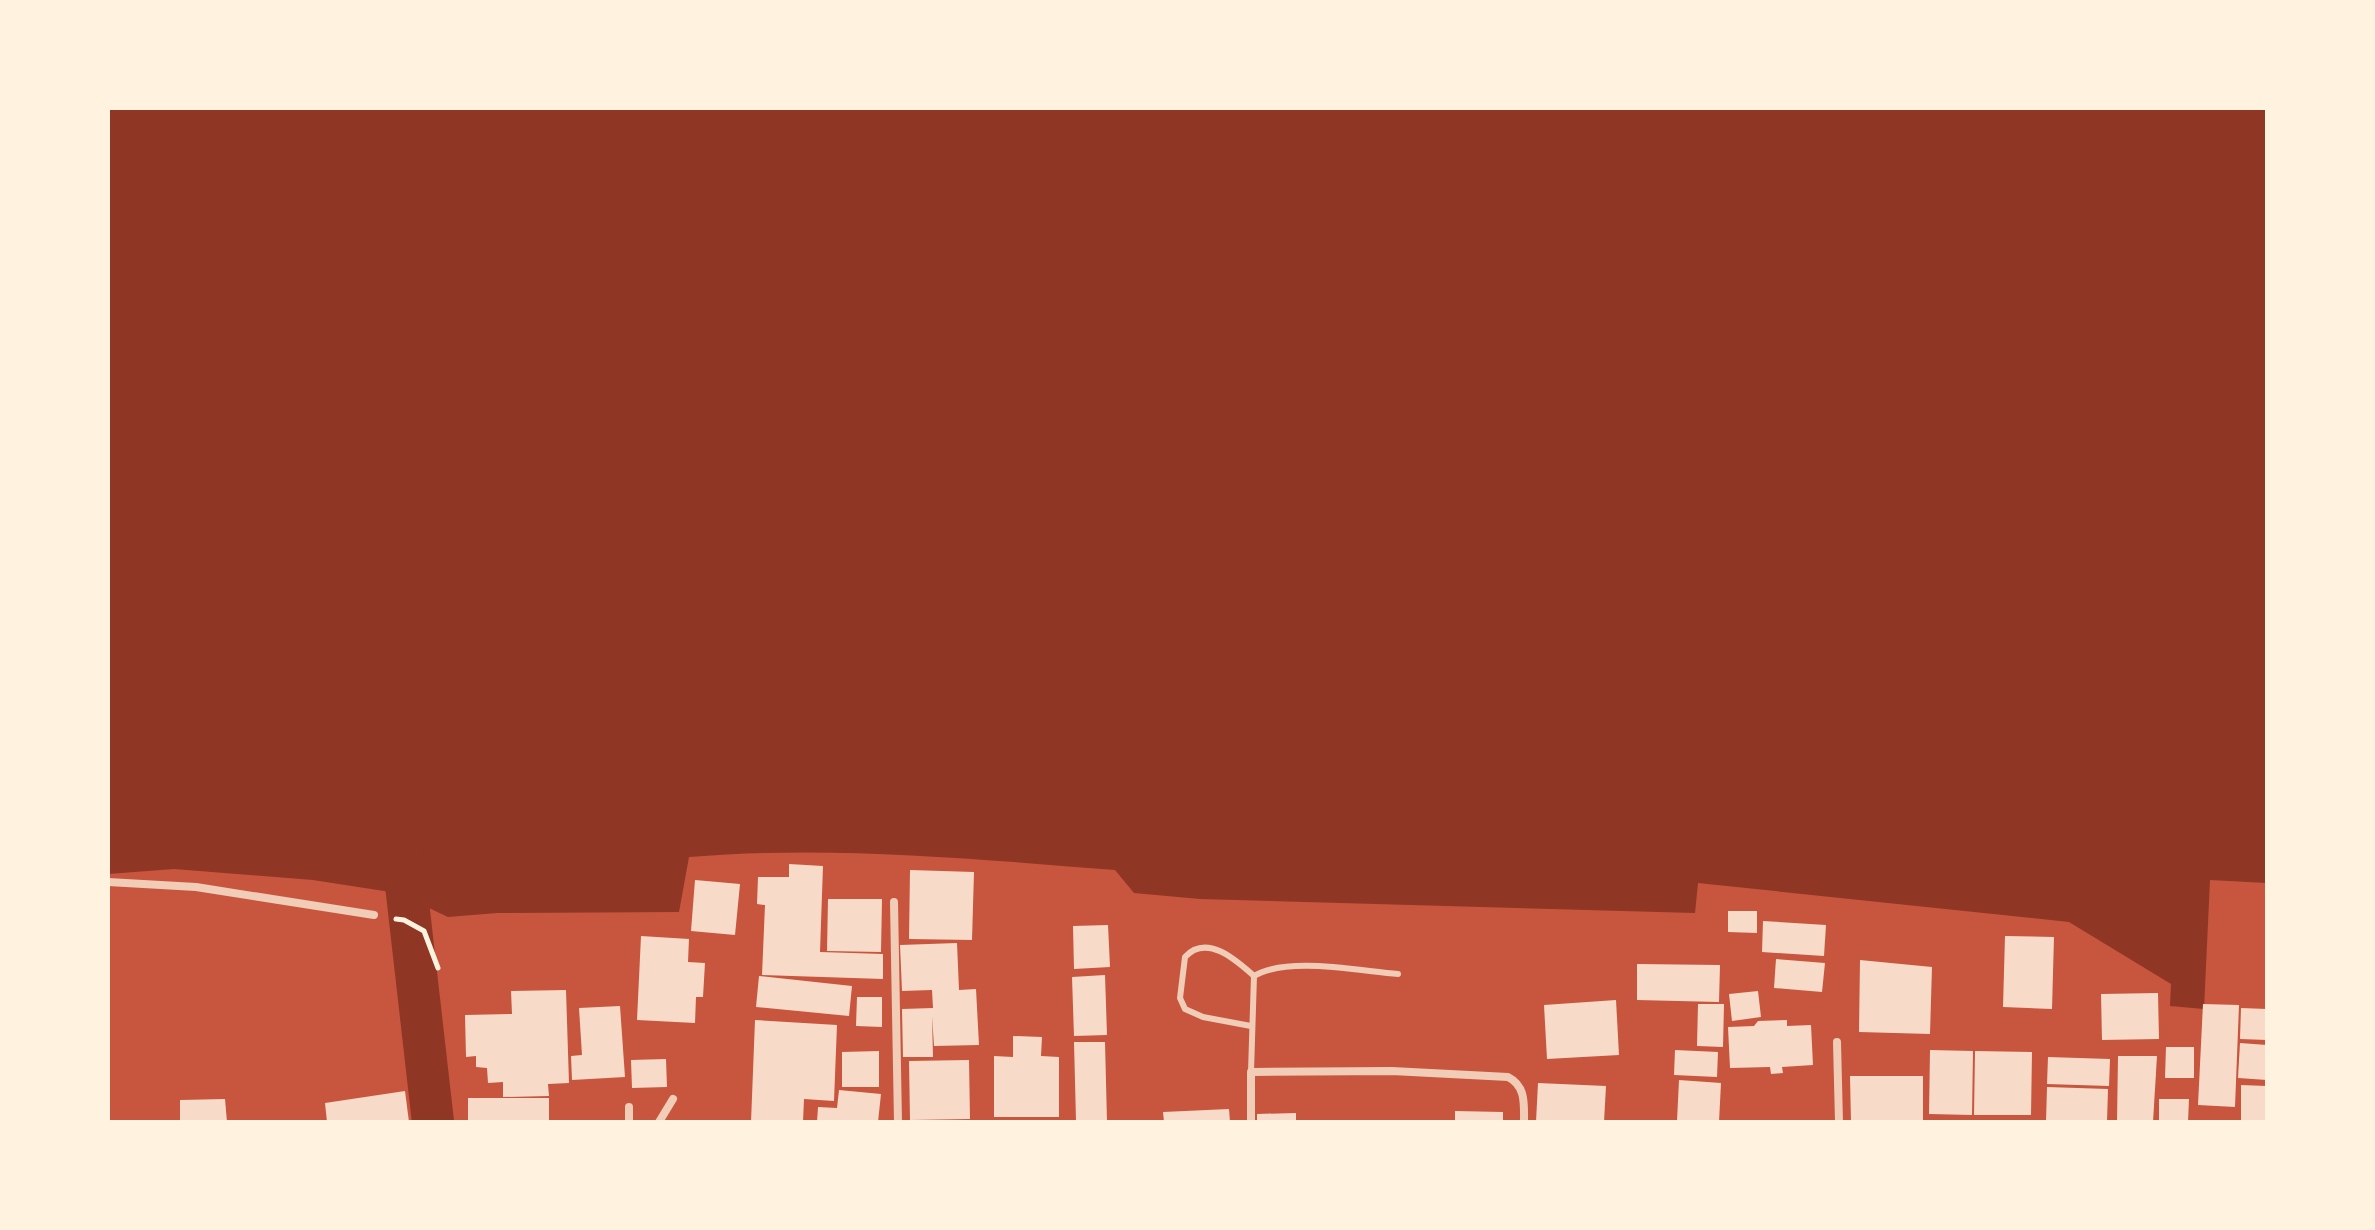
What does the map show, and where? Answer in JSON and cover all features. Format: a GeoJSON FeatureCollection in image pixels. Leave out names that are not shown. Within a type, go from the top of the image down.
{"type":"FeatureCollection","features":[{"type":"Feature","properties":{"kind":"street"},"geometry":{"type":"LineString","coordinates":[[108,882],[196,887],[374,915]]}},
{"type":"Feature","properties":{"kind":"street"},"geometry":{"type":"LineString","coordinates":[[894,902],[898,1122]]}},
{"type":"Feature","properties":{"kind":"street"},"geometry":{"type":"LineString","coordinates":[[1837,1042],[1839,1122]]}},
{"type":"Feature","properties":{"kind":"street"},"geometry":{"type":"LineString","coordinates":[[1251,1122],[1251,1072],[1392,1071],[1508,1077],[1519,1084],[1522,1092],[1524,1122]]}},
{"type":"Feature","properties":{"kind":"street"},"geometry":{"type":"LineString","coordinates":[[659,1122],[673,1099]]}},
{"type":"Feature","properties":{"kind":"street"},"geometry":{"type":"LineString","coordinates":[[629,1107],[629,1122]]}},
{"type":"Feature","properties":{"kind":"lane"},"geometry":{"type":"LineString","coordinates":[[1251,1026],[1203,1017],[1185,1009],[1180,998],[1185,957],[1198,948],[1208,947],[1230,955],[1254,976]]}},
{"type":"Feature","properties":{"kind":"lane"},"geometry":{"type":"LineString","coordinates":[[1254,976],[1265,969],[1290,965],[1398,974]]}},
{"type":"Feature","properties":{"kind":"lane"},"geometry":{"type":"LineString","coordinates":[[1251,1072],[1254,976]]}},
{"type":"Feature","properties":{"kind":"path"},"geometry":{"type":"LineString","coordinates":[[374,915],[404,920],[424,931],[438,968]]}},
{"type":"Feature","properties":{"kind":"shaded area"},"geometry":{"type":"Polygon","coordinates":[[[108,108],[2267,108],[2267,883],[2210,880],[2204,1009],[2170,1006],[2171,984],[2069,922],[1698,883],[1695,913],[1200,899],[1134,893],[1115,870],[902,855],[796,852],[689,857],[679,912],[497,913],[448,917],[397,893],[313,880],[174,869],[108,874],[108,108]]]}},
{"type":"Feature","properties":{"kind":"building"},"geometry":{"type":"Polygon","coordinates":[[[789,864],[823,866],[820,952],[883,954],[883,979],[762,975],[765,905],[757,904],[758,877],[789,877],[789,864]]]}},
{"type":"Feature","properties":{"kind":"building"},"geometry":{"type":"Polygon","coordinates":[[[910,870],[974,872],[972,940],[909,939],[910,870]]]}},
{"type":"Feature","properties":{"kind":"building"},"geometry":{"type":"Polygon","coordinates":[[[695,880],[740,884],[735,935],[691,931],[695,880]]]}},
{"type":"Feature","properties":{"kind":"building"},"geometry":{"type":"Polygon","coordinates":[[[828,899],[882,899],[881,952],[827,951],[828,899]]]}},
{"type":"Feature","properties":{"kind":"building"},"geometry":{"type":"Polygon","coordinates":[[[1728,911],[1757,911],[1757,933],[1728,932],[1728,911]]]}},
{"type":"Feature","properties":{"kind":"building"},"geometry":{"type":"Polygon","coordinates":[[[1763,921],[1826,925],[1824,956],[1762,952],[1763,921]]]}},
{"type":"Feature","properties":{"kind":"building"},"geometry":{"type":"Polygon","coordinates":[[[1108,925],[1110,967],[1074,969],[1073,926],[1108,925]]]}},
{"type":"Feature","properties":{"kind":"building"},"geometry":{"type":"Polygon","coordinates":[[[641,936],[689,939],[688,962],[705,963],[703,997],[696,997],[695,1023],[637,1020],[641,936]]]}},
{"type":"Feature","properties":{"kind":"building"},"geometry":{"type":"Polygon","coordinates":[[[2005,936],[2054,937],[2052,1009],[2003,1007],[2005,936]]]}},
{"type":"Feature","properties":{"kind":"building"},"geometry":{"type":"Polygon","coordinates":[[[957,943],[959,990],[976,989],[979,1045],[934,1046],[932,1016],[933,1057],[903,1057],[902,1009],[933,1008],[932,990],[902,991],[900,945],[957,943]]]}},
{"type":"Feature","properties":{"kind":"building"},"geometry":{"type":"Polygon","coordinates":[[[1776,959],[1825,963],[1822,992],[1774,988],[1776,959]]]}},
{"type":"Feature","properties":{"kind":"building"},"geometry":{"type":"Polygon","coordinates":[[[1860,960],[1932,967],[1930,1034],[1859,1032],[1860,960]]]}},
{"type":"Feature","properties":{"kind":"building"},"geometry":{"type":"Polygon","coordinates":[[[1637,964],[1720,965],[1719,1002],[1637,1000],[1637,964]]]}},
{"type":"Feature","properties":{"kind":"building"},"geometry":{"type":"Polygon","coordinates":[[[1105,975],[1107,1035],[1074,1036],[1072,977],[1105,975]]]}},
{"type":"Feature","properties":{"kind":"building"},"geometry":{"type":"Polygon","coordinates":[[[759,976],[852,986],[849,1016],[756,1007],[759,976]]]}},
{"type":"Feature","properties":{"kind":"building"},"geometry":{"type":"Polygon","coordinates":[[[566,990],[569,1083],[548,1084],[549,1096],[503,1097],[503,1082],[488,1083],[487,1068],[476,1067],[476,1056],[466,1057],[465,1015],[512,1014],[511,991],[566,990]]]}},
{"type":"Feature","properties":{"kind":"building"},"geometry":{"type":"Polygon","coordinates":[[[1758,991],[1761,1017],[1732,1021],[1729,994],[1758,991]]]}},
{"type":"Feature","properties":{"kind":"building"},"geometry":{"type":"Polygon","coordinates":[[[2158,993],[2159,1039],[2102,1040],[2101,994],[2158,993]]]}},
{"type":"Feature","properties":{"kind":"building"},"geometry":{"type":"Polygon","coordinates":[[[857,997],[882,997],[882,1027],[856,1026],[857,997]]]}},
{"type":"Feature","properties":{"kind":"building"},"geometry":{"type":"Polygon","coordinates":[[[1616,1000],[1619,1055],[1547,1059],[1544,1005],[1616,1000]]]}},
{"type":"Feature","properties":{"kind":"building"},"geometry":{"type":"Polygon","coordinates":[[[1698,1004],[1724,1004],[1723,1047],[1697,1046],[1698,1004]]]}},
{"type":"Feature","properties":{"kind":"building"},"geometry":{"type":"Polygon","coordinates":[[[2203,1004],[2239,1005],[2235,1107],[2198,1105],[2203,1004]]]}},
{"type":"Feature","properties":{"kind":"building"},"geometry":{"type":"Polygon","coordinates":[[[620,1006],[625,1077],[572,1080],[571,1056],[582,1055],[579,1008],[620,1006]]]}},
{"type":"Feature","properties":{"kind":"building"},"geometry":{"type":"Polygon","coordinates":[[[2241,1008],[2267,1009],[2267,1040],[2240,1039],[2241,1008]]]}},
{"type":"Feature","properties":{"kind":"building"},"geometry":{"type":"Polygon","coordinates":[[[755,1020],[837,1025],[834,1101],[804,1099],[803,1122],[751,1122],[755,1020]]]}},
{"type":"Feature","properties":{"kind":"building"},"geometry":{"type":"Polygon","coordinates":[[[1787,1020],[1787,1026],[1811,1025],[1813,1065],[1782,1067],[1783,1073],[1771,1074],[1770,1067],[1730,1068],[1728,1027],[1754,1026],[1758,1021],[1787,1020]]]}},
{"type":"Feature","properties":{"kind":"building"},"geometry":{"type":"Polygon","coordinates":[[[1013,1036],[1042,1037],[1041,1056],[1059,1057],[1059,1117],[994,1117],[994,1056],[1013,1057],[1013,1036]]]}},
{"type":"Feature","properties":{"kind":"building"},"geometry":{"type":"Polygon","coordinates":[[[1074,1042],[1105,1042],[1107,1122],[1076,1121],[1074,1042]]]}},
{"type":"Feature","properties":{"kind":"building"},"geometry":{"type":"Polygon","coordinates":[[[2240,1043],[2267,1045],[2267,1080],[2238,1078],[2240,1043]]]}},
{"type":"Feature","properties":{"kind":"building"},"geometry":{"type":"Polygon","coordinates":[[[2166,1047],[2194,1047],[2194,1078],[2165,1078],[2166,1047]]]}},
{"type":"Feature","properties":{"kind":"building"},"geometry":{"type":"Polygon","coordinates":[[[1675,1050],[1718,1052],[1717,1077],[1674,1075],[1675,1050]]]}},
{"type":"Feature","properties":{"kind":"building"},"geometry":{"type":"Polygon","coordinates":[[[1930,1050],[1973,1051],[1972,1115],[1929,1114],[1930,1050]]]}},
{"type":"Feature","properties":{"kind":"building"},"geometry":{"type":"Polygon","coordinates":[[[879,1051],[879,1087],[842,1087],[842,1052],[879,1051]]]}},
{"type":"Feature","properties":{"kind":"building"},"geometry":{"type":"Polygon","coordinates":[[[1975,1051],[2032,1052],[2031,1115],[1974,1115],[1975,1051]]]}},
{"type":"Feature","properties":{"kind":"building"},"geometry":{"type":"Polygon","coordinates":[[[2118,1056],[2157,1056],[2153,1122],[2117,1122],[2118,1056]]]}},
{"type":"Feature","properties":{"kind":"building"},"geometry":{"type":"Polygon","coordinates":[[[2048,1057],[2110,1059],[2109,1086],[2047,1084],[2048,1057]]]}},
{"type":"Feature","properties":{"kind":"building"},"geometry":{"type":"Polygon","coordinates":[[[666,1059],[667,1087],[632,1088],[631,1060],[666,1059]]]}},
{"type":"Feature","properties":{"kind":"building"},"geometry":{"type":"Polygon","coordinates":[[[969,1060],[970,1119],[910,1120],[909,1061],[969,1060]]]}},
{"type":"Feature","properties":{"kind":"building"},"geometry":{"type":"Polygon","coordinates":[[[1850,1076],[1923,1076],[1923,1122],[1851,1122],[1850,1076]]]}},
{"type":"Feature","properties":{"kind":"building"},"geometry":{"type":"Polygon","coordinates":[[[1679,1080],[1721,1083],[1719,1122],[1677,1121],[1679,1080]]]}},
{"type":"Feature","properties":{"kind":"building"},"geometry":{"type":"Polygon","coordinates":[[[1538,1083],[1606,1086],[1604,1122],[1536,1122],[1538,1083]]]}},
{"type":"Feature","properties":{"kind":"building"},"geometry":{"type":"Polygon","coordinates":[[[2241,1085],[2267,1086],[2267,1122],[2241,1122],[2241,1085]]]}},
{"type":"Feature","properties":{"kind":"building"},"geometry":{"type":"Polygon","coordinates":[[[2047,1087],[2108,1089],[2107,1122],[2046,1122],[2047,1087]]]}},
{"type":"Feature","properties":{"kind":"building"},"geometry":{"type":"Polygon","coordinates":[[[839,1090],[881,1094],[878,1122],[817,1122],[818,1107],[837,1108],[839,1090]]]}},
{"type":"Feature","properties":{"kind":"building"},"geometry":{"type":"Polygon","coordinates":[[[405,1091],[409,1122],[327,1122],[325,1103],[405,1091]]]}},
{"type":"Feature","properties":{"kind":"building"},"geometry":{"type":"Polygon","coordinates":[[[468,1098],[549,1098],[549,1122],[468,1122],[468,1098]]]}},
{"type":"Feature","properties":{"kind":"building"},"geometry":{"type":"Polygon","coordinates":[[[225,1099],[227,1122],[180,1122],[180,1100],[225,1099]]]}},
{"type":"Feature","properties":{"kind":"building"},"geometry":{"type":"Polygon","coordinates":[[[2159,1099],[2189,1099],[2188,1122],[2159,1122],[2159,1099]]]}},
{"type":"Feature","properties":{"kind":"building"},"geometry":{"type":"Polygon","coordinates":[[[1229,1109],[1230,1122],[1164,1122],[1163,1112],[1229,1109]]]}},
{"type":"Feature","properties":{"kind":"building"},"geometry":{"type":"Polygon","coordinates":[[[1455,1111],[1503,1112],[1503,1122],[1455,1122],[1455,1111]]]}},
{"type":"Feature","properties":{"kind":"building"},"geometry":{"type":"Polygon","coordinates":[[[1296,1113],[1296,1122],[1257,1122],[1257,1114],[1296,1113]]]}},
{"type":"Feature","properties":{"kind":"waterway"},"geometry":{"type":"LineString","coordinates":[[401,841],[433,1122]]}}]}
